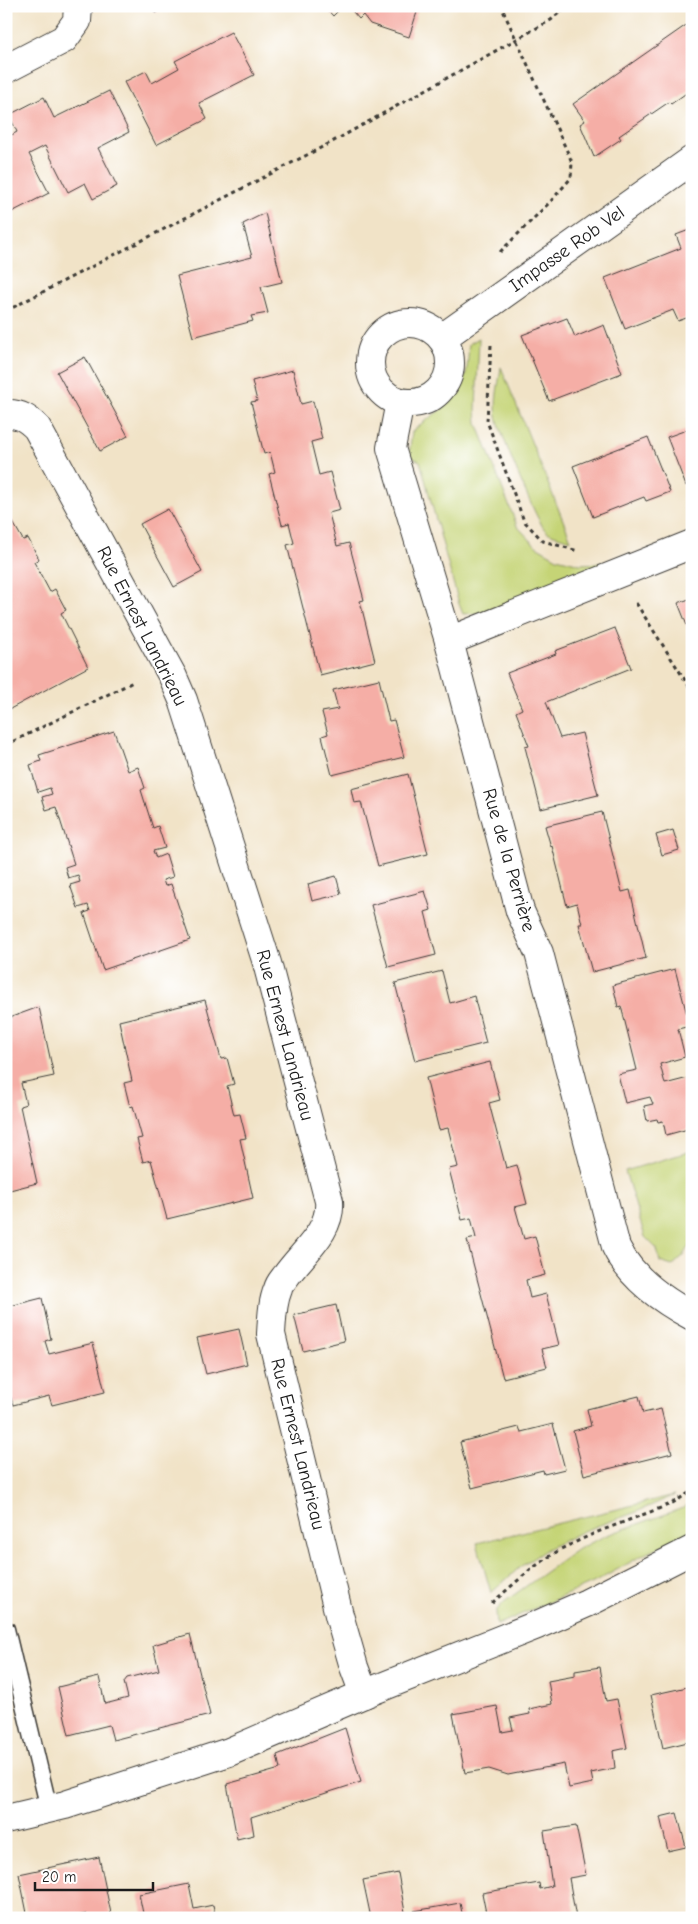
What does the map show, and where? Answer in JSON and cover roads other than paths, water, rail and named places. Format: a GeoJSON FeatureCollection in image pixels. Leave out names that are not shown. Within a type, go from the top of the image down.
{"type":"FeatureCollection","features":[{"type":"Feature","properties":{"kind":"street"},"geometry":{"type":"LineString","coordinates":[[6,70],[64,39],[77,21],[78,6]]}},
{"type":"Feature","properties":{"kind":"street","name":"Impasse Rob Vel"},"geometry":{"type":"LineString","coordinates":[[442,338],[692,160]]}},
{"type":"Feature","properties":{"kind":"street"},"geometry":{"type":"LineString","coordinates":[[405,323],[418,323],[432,328],[442,338],[448,349],[449,373],[444,384],[436,393],[425,400],[400,402],[388,396],[378,387],[371,374],[369,360],[373,347],[380,336],[391,327],[405,323]]}},
{"type":"Feature","properties":{"kind":"street","name":"Rue de la Perrière"},"geometry":{"type":"LineString","coordinates":[[400,402],[391,448],[449,641],[520,911],[539,953],[616,1247],[622,1260],[648,1287],[690,1312]]}},
{"type":"Feature","properties":{"kind":"street","name":"Rue Ernest Landrieau"},"geometry":{"type":"LineString","coordinates":[[6,414],[19,415],[29,420],[37,428],[166,665],[182,700],[267,963],[329,1201],[330,1212],[325,1224],[278,1288],[271,1334],[339,1615],[364,1694]]}},
{"type":"Feature","properties":{"kind":"street"},"geometry":{"type":"LineString","coordinates":[[449,641],[692,544]]}},
{"type":"Feature","properties":{"kind":"street"},"geometry":{"type":"LineString","coordinates":[[6,1820],[146,1780],[229,1752],[364,1694],[537,1625],[587,1603],[692,1550]]}},
{"type":"Feature","properties":{"kind":"lane"},"geometry":{"type":"LineString","coordinates":[[6,1629],[49,1809]]}}]}
